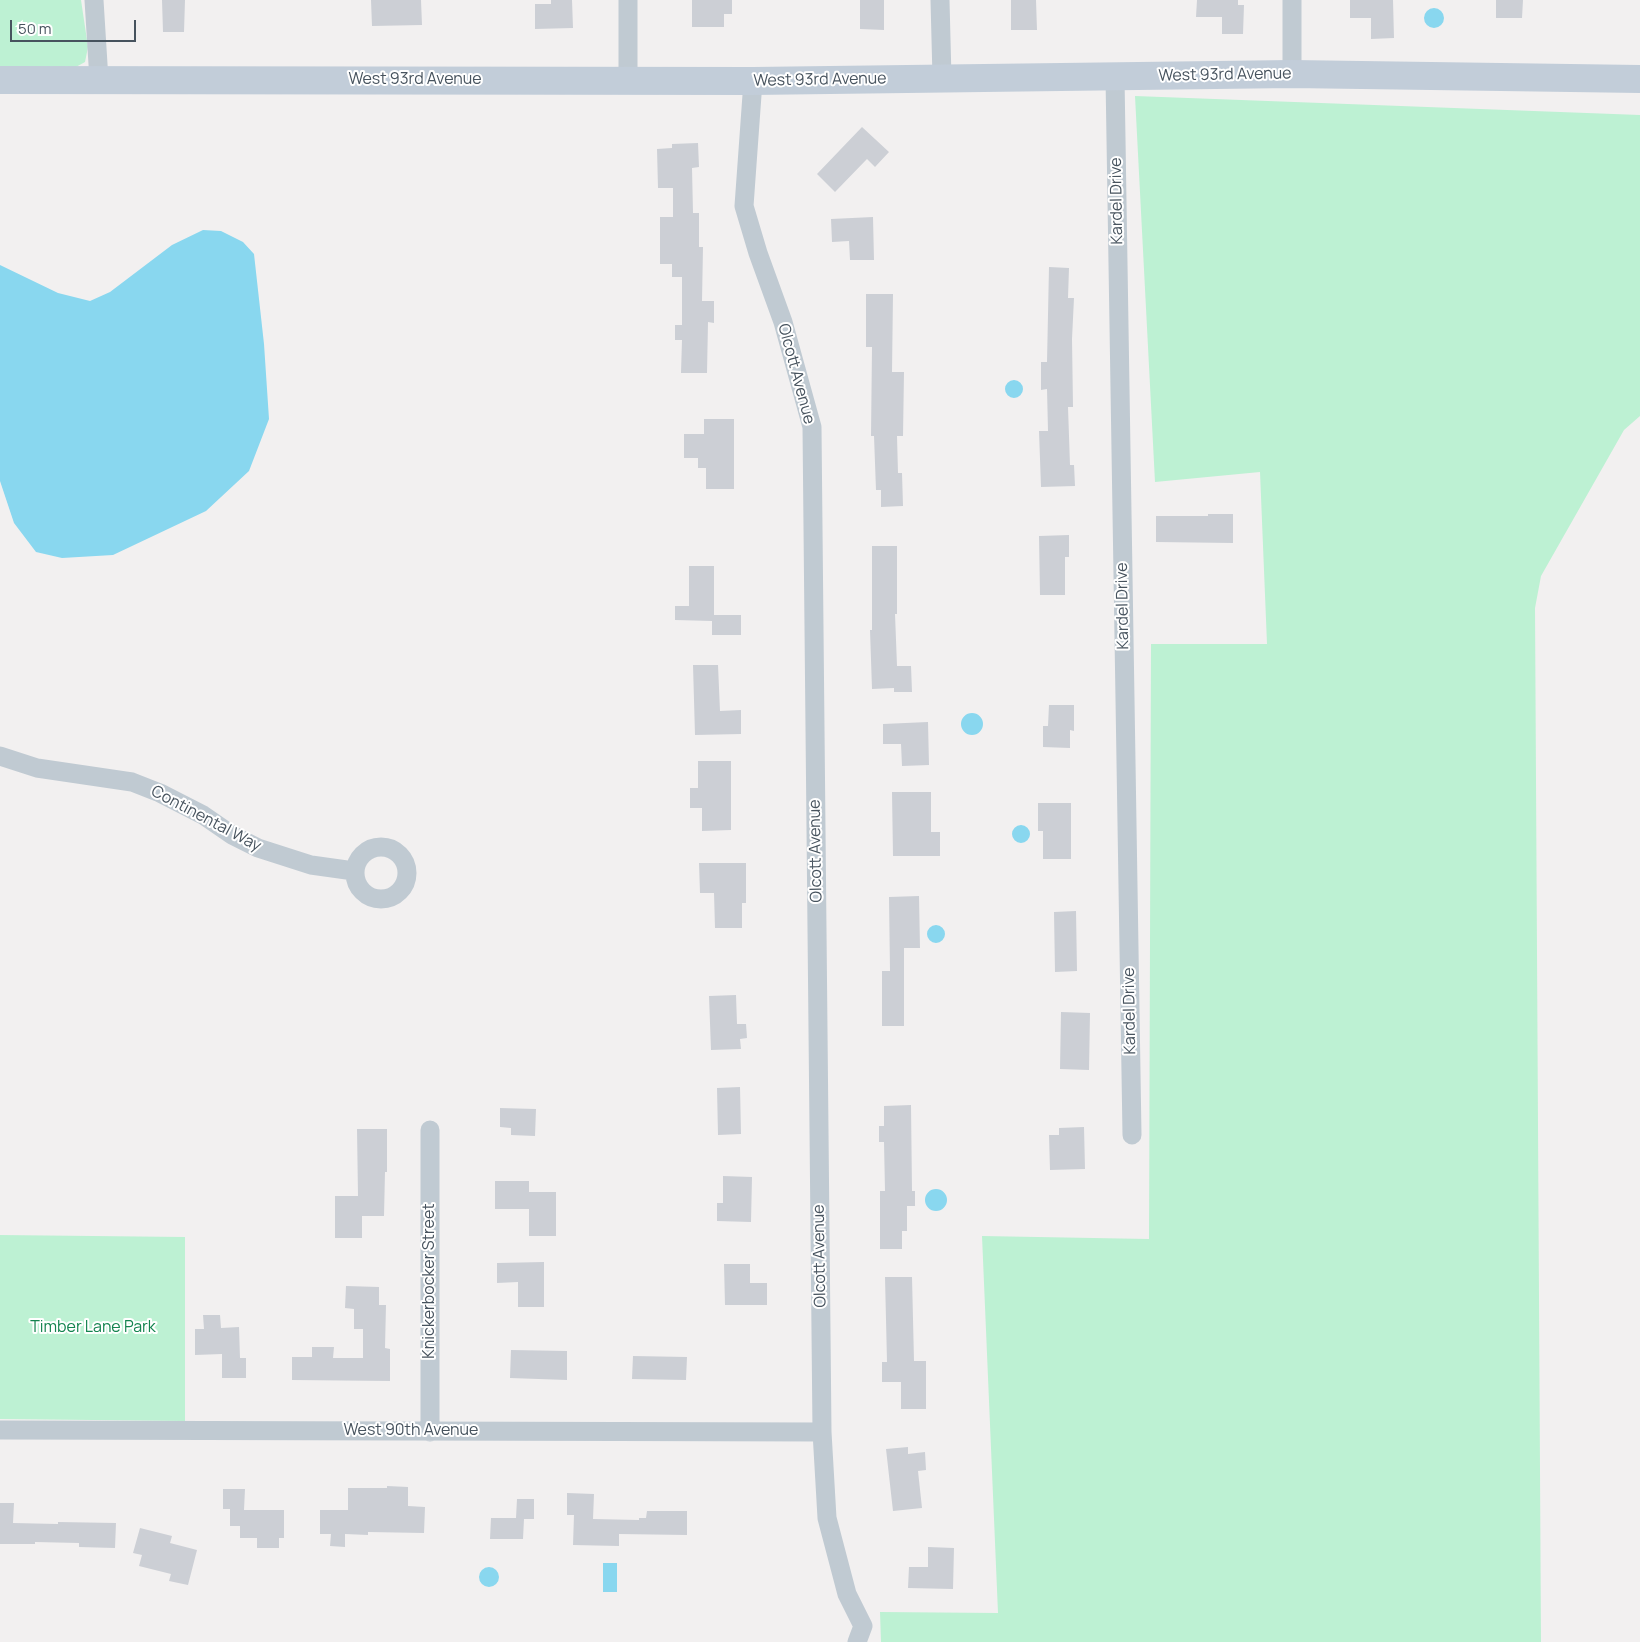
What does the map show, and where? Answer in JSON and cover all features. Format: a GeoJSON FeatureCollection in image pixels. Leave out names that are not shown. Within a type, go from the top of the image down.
{"type":"FeatureCollection","features":[{"type":"Feature","properties":{"kind":"street"},"geometry":{"type":"LineString","coordinates":[[94,0],[99,80]]}},
{"type":"Feature","properties":{"kind":"street"},"geometry":{"type":"LineString","coordinates":[[628,0],[628,80]]}},
{"type":"Feature","properties":{"kind":"street"},"geometry":{"type":"LineString","coordinates":[[940,0],[942,78]]}},
{"type":"Feature","properties":{"kind":"street"},"geometry":{"type":"LineString","coordinates":[[1292,0],[1292,74]]}},
{"type":"Feature","properties":{"kind":"street","name":"West 93rd Avenue"},"geometry":{"type":"LineString","coordinates":[[0,80],[753,81],[1292,74],[1640,79]]}},
{"type":"Feature","properties":{"kind":"street","name":"Kardel Drive"},"geometry":{"type":"LineString","coordinates":[[1115,77],[1132,1135]]}},
{"type":"Feature","properties":{"kind":"street","name":"Olcott Avenue"},"geometry":{"type":"LineString","coordinates":[[753,81],[744,206],[758,253],[783,322],[812,427],[822,1432],[827,1518],[847,1594],[860,1634]]}},
{"type":"Feature","properties":{"kind":"street","name":"Continental Way"},"geometry":{"type":"LineString","coordinates":[[0,756],[37,768],[132,782],[160,793],[203,815],[232,835],[258,848],[311,865],[354,871]]}},
{"type":"Feature","properties":{"kind":"street","name":"Knickerbocker Street"},"geometry":{"type":"LineString","coordinates":[[430,1130],[430,1432]]}},
{"type":"Feature","properties":{"kind":"street","name":"West 90th Avenue"},"geometry":{"type":"LineString","coordinates":[[0,1430],[822,1432]]}},
{"type":"Feature","properties":{"kind":"green space"},"geometry":{"type":"Polygon","coordinates":[[[0,0],[81,0],[88,47],[85,62],[65,73],[0,73],[0,0]]]}},
{"type":"Feature","properties":{"kind":"green space"},"geometry":{"type":"Polygon","coordinates":[[[1135,96],[1640,115],[1640,416],[1624,430],[1541,576],[1535,608],[1541,1642],[881,1642],[880,1612],[998,1613],[982,1236],[1149,1239],[1151,644],[1267,644],[1260,472],[1155,482],[1135,96]]]}},
{"type":"Feature","properties":{"kind":"green space","name":"Timber Lane Park"},"geometry":{"type":"Polygon","coordinates":[[[0,1235],[185,1237],[185,1421],[0,1419],[0,1235]]]}},
{"type":"Feature","properties":{"kind":"water"},"geometry":{"type":"Polygon","coordinates":[[[1434,8],[1441,11],[1444,18],[1441,25],[1434,28],[1427,25],[1424,18],[1427,11],[1434,8]]]}},
{"type":"Feature","properties":{"kind":"water"},"geometry":{"type":"Polygon","coordinates":[[[203,230],[221,231],[243,242],[254,254],[264,344],[269,419],[249,471],[206,511],[113,555],[62,558],[36,552],[14,523],[0,481],[0,265],[58,293],[90,301],[110,292],[172,245],[203,230]]]}},
{"type":"Feature","properties":{"kind":"water"},"geometry":{"type":"Polygon","coordinates":[[[1010,380],[1018,380],[1023,385],[1021,396],[1010,398],[1005,393],[1005,385],[1010,380]]]}},
{"type":"Feature","properties":{"kind":"water"},"geometry":{"type":"Polygon","coordinates":[[[972,713],[980,716],[983,724],[980,732],[972,735],[964,732],[961,724],[964,716],[972,713]]]}},
{"type":"Feature","properties":{"kind":"water"},"geometry":{"type":"Polygon","coordinates":[[[1021,825],[1027,828],[1030,834],[1027,840],[1021,843],[1015,840],[1012,834],[1015,828],[1021,825]]]}},
{"type":"Feature","properties":{"kind":"water"},"geometry":{"type":"Polygon","coordinates":[[[936,925],[942,928],[945,934],[942,940],[936,943],[930,940],[927,934],[930,928],[936,925]]]}},
{"type":"Feature","properties":{"kind":"water"},"geometry":{"type":"Polygon","coordinates":[[[936,1189],[944,1192],[947,1200],[944,1208],[936,1211],[928,1208],[925,1200],[928,1192],[936,1189]]]}},
{"type":"Feature","properties":{"kind":"water"},"geometry":{"type":"Polygon","coordinates":[[[603,1563],[617,1563],[617,1592],[603,1592],[603,1563]]]}},
{"type":"Feature","properties":{"kind":"water"},"geometry":{"type":"Polygon","coordinates":[[[489,1567],[496,1570],[499,1577],[496,1584],[489,1587],[482,1584],[479,1577],[482,1570],[489,1567]]]}},
{"type":"Feature","properties":{"kind":"building"},"geometry":{"type":"Polygon","coordinates":[[[162,0],[185,0],[184,32],[163,32],[162,0]]]}},
{"type":"Feature","properties":{"kind":"building"},"geometry":{"type":"Polygon","coordinates":[[[371,0],[421,0],[422,25],[372,26],[371,0]]]}},
{"type":"Feature","properties":{"kind":"building"},"geometry":{"type":"Polygon","coordinates":[[[551,0],[572,0],[573,28],[535,29],[535,4],[551,4],[551,0]]]}},
{"type":"Feature","properties":{"kind":"building"},"geometry":{"type":"Polygon","coordinates":[[[692,0],[732,0],[732,14],[724,14],[724,27],[692,27],[692,0]]]}},
{"type":"Feature","properties":{"kind":"building"},"geometry":{"type":"Polygon","coordinates":[[[860,0],[884,0],[884,30],[860,29],[860,0]]]}},
{"type":"Feature","properties":{"kind":"building"},"geometry":{"type":"Polygon","coordinates":[[[1011,0],[1036,0],[1037,30],[1011,30],[1011,0]]]}},
{"type":"Feature","properties":{"kind":"building"},"geometry":{"type":"Polygon","coordinates":[[[1197,0],[1238,0],[1238,5],[1244,5],[1243,34],[1222,34],[1222,17],[1196,17],[1197,0]]]}},
{"type":"Feature","properties":{"kind":"building"},"geometry":{"type":"Polygon","coordinates":[[[1350,0],[1393,0],[1394,38],[1371,39],[1371,18],[1350,18],[1350,0]]]}},
{"type":"Feature","properties":{"kind":"building"},"geometry":{"type":"Polygon","coordinates":[[[1496,0],[1523,0],[1522,18],[1496,18],[1496,0]]]}},
{"type":"Feature","properties":{"kind":"building"},"geometry":{"type":"Polygon","coordinates":[[[862,127],[889,152],[875,167],[867,159],[835,192],[817,174],[862,127]]]}},
{"type":"Feature","properties":{"kind":"building"},"geometry":{"type":"Polygon","coordinates":[[[698,143],[699,167],[692,168],[693,213],[699,213],[699,247],[703,247],[702,301],[714,301],[714,323],[708,322],[707,373],[681,373],[682,340],[675,340],[675,325],[682,325],[682,277],[672,277],[672,264],[660,264],[660,217],[673,217],[673,188],[658,188],[657,149],[672,148],[672,144],[698,143]]]}},
{"type":"Feature","properties":{"kind":"building"},"geometry":{"type":"Polygon","coordinates":[[[873,217],[874,260],[850,260],[849,241],[832,242],[831,219],[873,217]]]}},
{"type":"Feature","properties":{"kind":"building"},"geometry":{"type":"Polygon","coordinates":[[[1049,267],[1069,268],[1068,298],[1074,298],[1072,339],[1073,407],[1068,407],[1070,465],[1074,465],[1075,486],[1041,487],[1039,431],[1048,431],[1047,389],[1041,390],[1041,362],[1047,362],[1049,267]]]}},
{"type":"Feature","properties":{"kind":"building"},"geometry":{"type":"Polygon","coordinates":[[[866,294],[893,294],[892,372],[904,372],[903,436],[897,436],[898,473],[902,473],[903,506],[881,507],[881,490],[876,490],[874,436],[871,436],[872,347],[866,347],[866,294]]]}},
{"type":"Feature","properties":{"kind":"building"},"geometry":{"type":"Polygon","coordinates":[[[704,419],[734,419],[734,489],[706,489],[706,468],[698,468],[698,458],[684,458],[684,434],[704,434],[704,419]]]}},
{"type":"Feature","properties":{"kind":"building"},"geometry":{"type":"Polygon","coordinates":[[[1208,514],[1233,514],[1233,543],[1156,542],[1156,516],[1208,516],[1208,514]]]}},
{"type":"Feature","properties":{"kind":"building"},"geometry":{"type":"Polygon","coordinates":[[[1069,535],[1069,557],[1065,557],[1065,595],[1040,595],[1039,536],[1069,535]]]}},
{"type":"Feature","properties":{"kind":"building"},"geometry":{"type":"Polygon","coordinates":[[[872,546],[897,546],[897,614],[895,614],[897,666],[911,666],[912,692],[894,692],[894,688],[872,689],[870,630],[872,630],[872,546]]]}},
{"type":"Feature","properties":{"kind":"building"},"geometry":{"type":"Polygon","coordinates":[[[689,566],[714,566],[714,615],[741,615],[741,635],[712,635],[712,621],[675,620],[675,606],[689,606],[689,566]]]}},
{"type":"Feature","properties":{"kind":"building"},"geometry":{"type":"Polygon","coordinates":[[[693,665],[718,665],[720,711],[741,710],[741,734],[695,735],[693,665]]]}},
{"type":"Feature","properties":{"kind":"building"},"geometry":{"type":"Polygon","coordinates":[[[1049,705],[1074,705],[1074,731],[1070,730],[1070,748],[1043,747],[1043,726],[1048,726],[1049,705]]]}},
{"type":"Feature","properties":{"kind":"building"},"geometry":{"type":"Polygon","coordinates":[[[928,722],[929,765],[902,766],[901,744],[883,744],[883,724],[928,722]]]}},
{"type":"Feature","properties":{"kind":"building"},"geometry":{"type":"Polygon","coordinates":[[[698,761],[731,761],[731,830],[702,831],[702,808],[690,808],[690,788],[698,788],[698,761]]]}},
{"type":"Feature","properties":{"kind":"building"},"geometry":{"type":"Polygon","coordinates":[[[892,792],[931,792],[931,832],[940,832],[940,856],[893,856],[892,792]]]}},
{"type":"Feature","properties":{"kind":"building"},"geometry":{"type":"Polygon","coordinates":[[[1038,803],[1071,803],[1071,859],[1043,859],[1043,831],[1038,831],[1038,803]]]}},
{"type":"Feature","properties":{"kind":"building"},"geometry":{"type":"Polygon","coordinates":[[[699,863],[746,863],[746,903],[742,903],[742,928],[715,928],[714,893],[700,893],[699,863]]]}},
{"type":"Feature","properties":{"kind":"building"},"geometry":{"type":"Polygon","coordinates":[[[919,896],[920,948],[904,948],[904,1026],[882,1026],[882,971],[890,971],[889,897],[919,896]]]}},
{"type":"Feature","properties":{"kind":"building"},"geometry":{"type":"Polygon","coordinates":[[[1076,911],[1077,971],[1055,972],[1054,912],[1076,911]]]}},
{"type":"Feature","properties":{"kind":"building"},"geometry":{"type":"Polygon","coordinates":[[[736,995],[737,1024],[746,1024],[747,1038],[740,1039],[741,1049],[711,1050],[709,996],[736,995]]]}},
{"type":"Feature","properties":{"kind":"building"},"geometry":{"type":"Polygon","coordinates":[[[1061,1012],[1090,1013],[1089,1070],[1060,1069],[1061,1012]]]}},
{"type":"Feature","properties":{"kind":"building"},"geometry":{"type":"Polygon","coordinates":[[[740,1087],[741,1134],[718,1135],[717,1088],[740,1087]]]}},
{"type":"Feature","properties":{"kind":"building"},"geometry":{"type":"Polygon","coordinates":[[[911,1105],[912,1191],[915,1191],[915,1206],[907,1206],[907,1231],[902,1231],[902,1249],[880,1249],[880,1191],[885,1191],[884,1142],[879,1142],[879,1126],[884,1126],[884,1106],[911,1105]]]}},
{"type":"Feature","properties":{"kind":"building"},"geometry":{"type":"Polygon","coordinates":[[[500,1108],[536,1109],[535,1136],[511,1135],[511,1128],[500,1127],[500,1108]]]}},
{"type":"Feature","properties":{"kind":"building"},"geometry":{"type":"Polygon","coordinates":[[[1084,1127],[1085,1169],[1050,1170],[1049,1135],[1059,1135],[1059,1128],[1084,1127]]]}},
{"type":"Feature","properties":{"kind":"building"},"geometry":{"type":"Polygon","coordinates":[[[357,1129],[387,1129],[384,1216],[362,1216],[362,1238],[335,1238],[335,1196],[358,1196],[357,1129]]]}},
{"type":"Feature","properties":{"kind":"building"},"geometry":{"type":"Polygon","coordinates":[[[723,1176],[752,1177],[751,1222],[717,1221],[717,1203],[723,1203],[723,1176]]]}},
{"type":"Feature","properties":{"kind":"building"},"geometry":{"type":"Polygon","coordinates":[[[495,1181],[529,1181],[529,1192],[556,1192],[556,1236],[529,1236],[529,1209],[495,1209],[495,1181]]]}},
{"type":"Feature","properties":{"kind":"building"},"geometry":{"type":"Polygon","coordinates":[[[544,1262],[544,1307],[518,1307],[518,1282],[497,1283],[497,1263],[544,1262]]]}},
{"type":"Feature","properties":{"kind":"building"},"geometry":{"type":"Polygon","coordinates":[[[724,1264],[750,1264],[750,1283],[767,1283],[767,1305],[725,1305],[724,1264]]]}},
{"type":"Feature","properties":{"kind":"building"},"geometry":{"type":"Polygon","coordinates":[[[885,1277],[912,1277],[914,1361],[926,1361],[926,1409],[901,1409],[901,1382],[882,1382],[882,1362],[887,1362],[885,1277]]]}},
{"type":"Feature","properties":{"kind":"building"},"geometry":{"type":"Polygon","coordinates":[[[346,1286],[379,1287],[379,1305],[386,1305],[385,1348],[390,1349],[390,1381],[292,1380],[292,1357],[312,1357],[312,1347],[334,1347],[333,1358],[363,1358],[363,1329],[354,1329],[354,1309],[345,1308],[346,1286]]]}},
{"type":"Feature","properties":{"kind":"building"},"geometry":{"type":"Polygon","coordinates":[[[203,1315],[220,1315],[221,1328],[239,1327],[240,1358],[246,1358],[246,1378],[222,1378],[222,1354],[195,1355],[195,1329],[204,1329],[203,1315]]]}},
{"type":"Feature","properties":{"kind":"building"},"geometry":{"type":"Polygon","coordinates":[[[511,1350],[567,1351],[567,1380],[510,1378],[511,1350]]]}},
{"type":"Feature","properties":{"kind":"building"},"geometry":{"type":"Polygon","coordinates":[[[633,1356],[687,1357],[686,1380],[632,1379],[633,1356]]]}},
{"type":"Feature","properties":{"kind":"building"},"geometry":{"type":"Polygon","coordinates":[[[908,1447],[908,1454],[925,1452],[926,1470],[918,1471],[922,1508],[893,1511],[886,1449],[908,1447]]]}},
{"type":"Feature","properties":{"kind":"building"},"geometry":{"type":"Polygon","coordinates":[[[387,1486],[408,1487],[408,1506],[425,1507],[424,1533],[368,1532],[368,1535],[345,1534],[345,1547],[330,1546],[331,1534],[320,1534],[320,1510],[348,1510],[348,1488],[387,1488],[387,1486]]]}},
{"type":"Feature","properties":{"kind":"building"},"geometry":{"type":"Polygon","coordinates":[[[223,1489],[245,1489],[244,1510],[284,1510],[284,1538],[279,1538],[279,1548],[257,1548],[257,1538],[240,1538],[240,1526],[230,1526],[230,1509],[223,1509],[223,1489]]]}},
{"type":"Feature","properties":{"kind":"building"},"geometry":{"type":"Polygon","coordinates":[[[567,1493],[594,1494],[593,1519],[639,1520],[639,1518],[646,1518],[647,1511],[687,1511],[687,1535],[619,1534],[619,1546],[573,1545],[574,1515],[567,1515],[567,1493]]]}},
{"type":"Feature","properties":{"kind":"building"},"geometry":{"type":"Polygon","coordinates":[[[517,1499],[534,1499],[534,1519],[524,1519],[523,1539],[490,1539],[491,1518],[516,1518],[517,1499]]]}},
{"type":"Feature","properties":{"kind":"building"},"geometry":{"type":"Polygon","coordinates":[[[0,1503],[14,1503],[13,1523],[116,1523],[115,1548],[79,1547],[79,1543],[35,1542],[35,1544],[0,1544],[0,1503]]]}},
{"type":"Feature","properties":{"kind":"building"},"geometry":{"type":"Polygon","coordinates":[[[140,1528],[172,1536],[170,1543],[197,1550],[188,1585],[169,1581],[171,1574],[139,1566],[142,1555],[133,1553],[140,1528]]]}},
{"type":"Feature","properties":{"kind":"building"},"geometry":{"type":"Polygon","coordinates":[[[928,1547],[954,1548],[953,1589],[908,1588],[909,1567],[928,1567],[928,1547]]]}}]}
